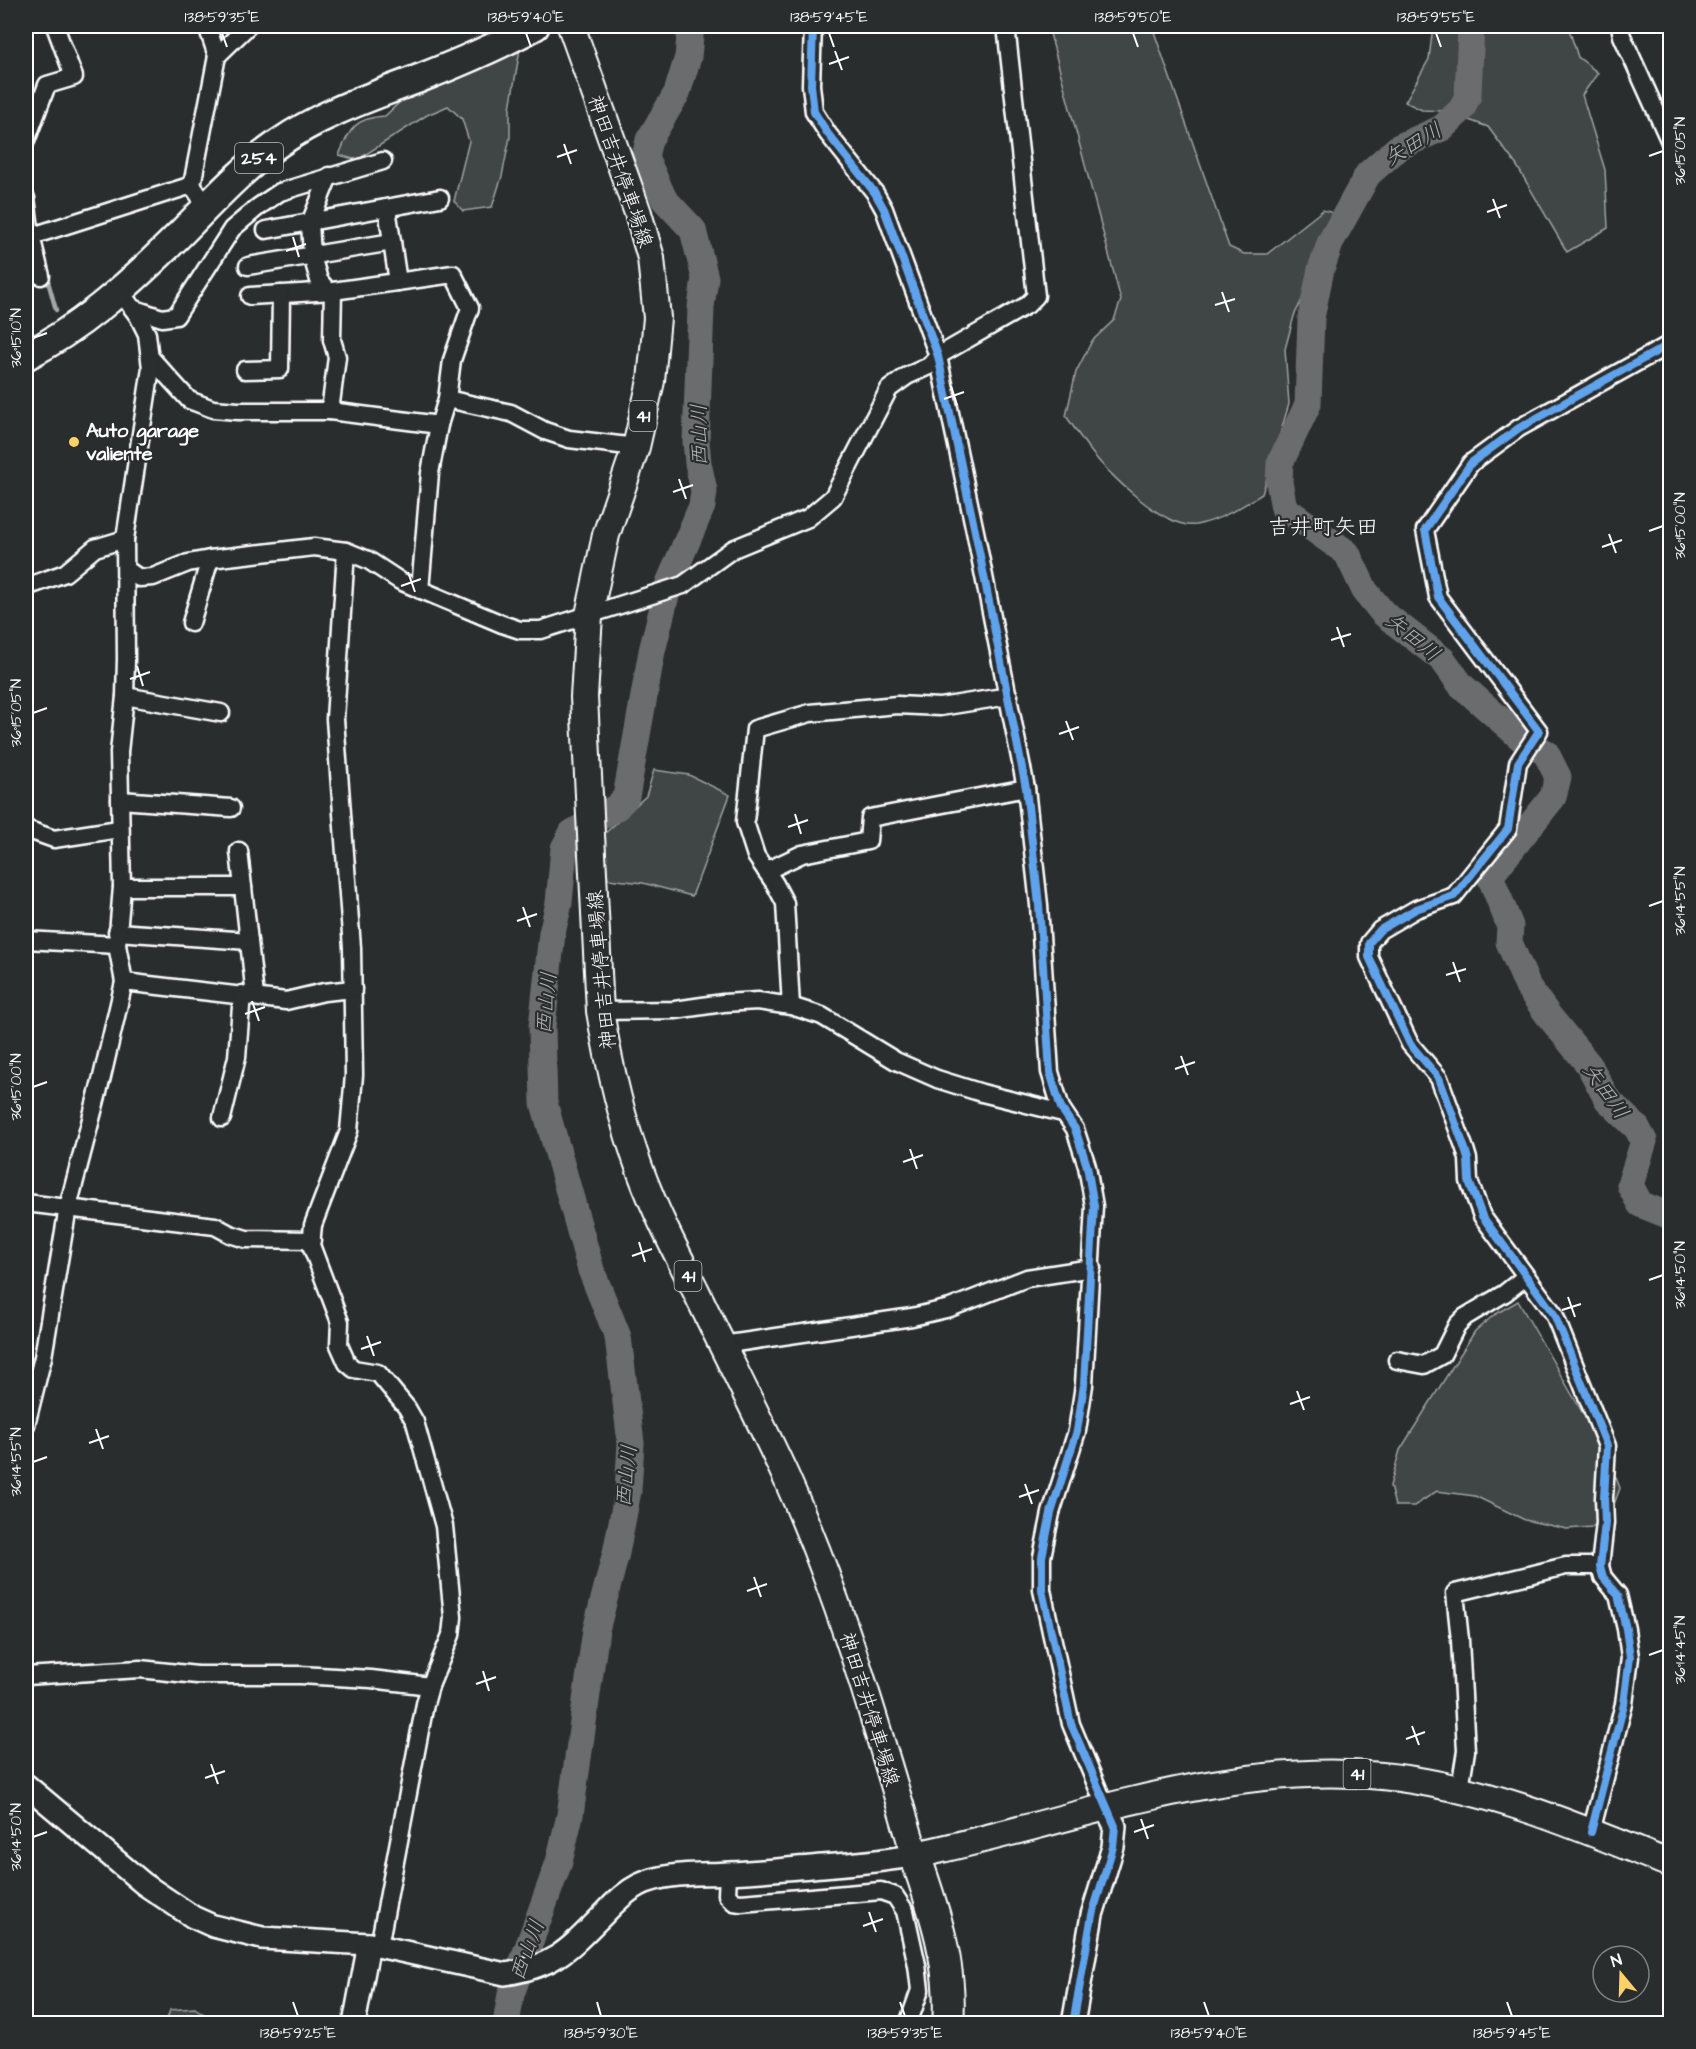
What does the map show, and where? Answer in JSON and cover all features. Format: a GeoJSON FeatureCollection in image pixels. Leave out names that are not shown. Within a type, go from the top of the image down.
{"type":"FeatureCollection","features":[{"type":"Feature","properties":{"kind":"highway","name":"254"},"geometry":{"type":"LineString","coordinates":[[26,356],[45,346],[102,307],[126,299],[169,245],[199,195],[228,183],[278,143],[309,124],[364,99],[496,47],[535,26]]}},
{"type":"Feature","properties":{"kind":"highway"},"geometry":{"type":"LineString","coordinates":[[915,1855],[942,1940],[948,1984],[948,2024]]}},
{"type":"Feature","properties":{"kind":"highway"},"geometry":{"type":"LineString","coordinates":[[939,2024],[945,2006],[948,1984]]}},
{"type":"Feature","properties":{"kind":"main road","name":"神田吉井停車場線"},"geometry":{"type":"LineString","coordinates":[[571,26],[638,213],[651,258],[657,318],[651,381],[636,447],[606,535],[589,615],[584,697],[600,1011],[617,1097],[640,1169],[662,1221],[786,1479],[827,1578],[852,1649],[915,1855]]}},
{"type":"Feature","properties":{"kind":"main road","name":"41"},"geometry":{"type":"LineString","coordinates":[[915,1855],[1106,1808],[1226,1782],[1280,1775],[1339,1774],[1381,1776],[1460,1788],[1591,1832],[1671,1864]]}},
{"type":"Feature","properties":{"kind":"street"},"geometry":{"type":"LineString","coordinates":[[26,141],[47,85],[74,77],[55,26]]}},
{"type":"Feature","properties":{"kind":"street"},"geometry":{"type":"LineString","coordinates":[[28,237],[199,195],[217,56],[207,26]]}},
{"type":"Feature","properties":{"kind":"street"},"geometry":{"type":"LineString","coordinates":[[217,56],[248,26]]}},
{"type":"Feature","properties":{"kind":"street"},"geometry":{"type":"LineString","coordinates":[[813,26],[811,85],[814,112],[828,134],[875,193],[884,209],[938,356],[1026,788],[1039,905],[1050,1071],[1063,1113],[1076,1129],[1087,1166],[1094,1206],[1084,1385],[1077,1431],[1051,1513],[1042,1557],[1042,1590],[1071,1724],[1115,1826],[1113,1847],[1092,1915],[1073,2024]]}},
{"type":"Feature","properties":{"kind":"street"},"geometry":{"type":"LineString","coordinates":[[126,569],[139,578],[153,577],[188,563],[210,559],[314,547],[346,551],[368,560],[420,590],[502,624],[520,630],[541,630],[683,585],[733,549],[807,518],[833,497],[889,389],[907,376],[930,366],[938,356],[1027,305],[1036,296],[1006,26]]}},
{"type":"Feature","properties":{"kind":"street"},"geometry":{"type":"LineString","coordinates":[[1620,26],[1622,36],[1671,142]]}},
{"type":"Feature","properties":{"kind":"street"},"geometry":{"type":"LineString","coordinates":[[126,299],[162,318],[176,316],[232,229],[258,207],[280,192],[382,161]]}},
{"type":"Feature","properties":{"kind":"street"},"geometry":{"type":"LineString","coordinates":[[329,176],[310,223],[312,256],[319,280],[330,291],[332,340],[337,357],[330,411]]}},
{"type":"Feature","properties":{"kind":"street"},"geometry":{"type":"LineString","coordinates":[[26,198],[28,237],[41,276]]}},
{"type":"Feature","properties":{"kind":"street"},"geometry":{"type":"LineString","coordinates":[[266,230],[440,198]]}},
{"type":"Feature","properties":{"kind":"street"},"geometry":{"type":"LineString","coordinates":[[387,208],[398,282]]}},
{"type":"Feature","properties":{"kind":"street"},"geometry":{"type":"LineString","coordinates":[[248,266],[392,242]]}},
{"type":"Feature","properties":{"kind":"street"},"geometry":{"type":"LineString","coordinates":[[250,296],[330,291],[453,274],[470,308],[452,360],[447,399],[439,425],[430,473],[420,590]]}},
{"type":"Feature","properties":{"kind":"street"},"geometry":{"type":"LineString","coordinates":[[245,370],[280,369],[281,294]]}},
{"type":"Feature","properties":{"kind":"street"},"geometry":{"type":"LineString","coordinates":[[26,1425],[43,1357],[68,1207],[124,982],[117,938],[122,887],[119,753],[125,696],[125,539],[150,368],[147,334],[126,299]]}},
{"type":"Feature","properties":{"kind":"street"},"geometry":{"type":"LineString","coordinates":[[1591,1832],[1624,1704],[1630,1657],[1618,1594],[1603,1577],[1600,1566],[1605,1523],[1607,1446],[1554,1314],[1482,1216],[1468,1181],[1468,1160],[1465,1149],[1439,1078],[1410,1044],[1369,957],[1369,943],[1380,930],[1416,909],[1454,896],[1508,829],[1518,763],[1539,731],[1438,597],[1425,530],[1471,463],[1519,428],[1671,344]]}},
{"type":"Feature","properties":{"kind":"street"},"geometry":{"type":"LineString","coordinates":[[150,357],[189,400],[213,408],[238,411],[330,411],[439,425]]}},
{"type":"Feature","properties":{"kind":"street"},"geometry":{"type":"LineString","coordinates":[[447,399],[511,413],[545,431],[569,438],[636,447]]}},
{"type":"Feature","properties":{"kind":"street"},"geometry":{"type":"LineString","coordinates":[[26,587],[65,573],[95,548],[125,539]]}},
{"type":"Feature","properties":{"kind":"street"},"geometry":{"type":"LineString","coordinates":[[346,551],[334,719],[351,936],[354,1075],[349,1131],[313,1225],[312,1240],[314,1253],[340,1322],[339,1345],[347,1363],[354,1369],[378,1373],[407,1408],[415,1422],[444,1526],[453,1617],[451,1635],[430,1686],[374,1945],[354,2024]]}},
{"type":"Feature","properties":{"kind":"street"},"geometry":{"type":"LineString","coordinates":[[191,623],[210,559]]}},
{"type":"Feature","properties":{"kind":"street"},"geometry":{"type":"LineString","coordinates":[[125,696],[220,713]]}},
{"type":"Feature","properties":{"kind":"street"},"geometry":{"type":"LineString","coordinates":[[791,1006],[785,903],[756,856],[745,822],[754,729],[810,713],[897,705],[940,707],[1009,696]]}},
{"type":"Feature","properties":{"kind":"street"},"geometry":{"type":"LineString","coordinates":[[766,871],[802,854],[868,841],[870,818],[1026,788]]}},
{"type":"Feature","properties":{"kind":"street"},"geometry":{"type":"LineString","coordinates":[[120,800],[231,808]]}},
{"type":"Feature","properties":{"kind":"street"},"geometry":{"type":"LineString","coordinates":[[26,829],[54,839],[119,829]]}},
{"type":"Feature","properties":{"kind":"street"},"geometry":{"type":"LineString","coordinates":[[222,1118],[237,1057],[248,995],[249,941],[239,851]]}},
{"type":"Feature","properties":{"kind":"street"},"geometry":{"type":"LineString","coordinates":[[122,887],[243,887]]}},
{"type":"Feature","properties":{"kind":"street"},"geometry":{"type":"LineString","coordinates":[[26,940],[117,938],[249,941]]}},
{"type":"Feature","properties":{"kind":"street"},"geometry":{"type":"LineString","coordinates":[[124,982],[286,1001],[324,992],[352,989]]}},
{"type":"Feature","properties":{"kind":"street"},"geometry":{"type":"LineString","coordinates":[[600,1011],[675,1010],[723,1002],[758,1001],[791,1006],[822,1016],[896,1061],[938,1078],[982,1093],[1063,1113]]}},
{"type":"Feature","properties":{"kind":"street"},"geometry":{"type":"LineString","coordinates":[[26,1203],[215,1226],[246,1239],[312,1240]]}},
{"type":"Feature","properties":{"kind":"street"},"geometry":{"type":"LineString","coordinates":[[722,1345],[912,1317],[950,1308],[1027,1278],[1092,1268]]}},
{"type":"Feature","properties":{"kind":"street"},"geometry":{"type":"LineString","coordinates":[[1397,1360],[1424,1365],[1442,1355],[1457,1325],[1465,1317],[1525,1277]]}},
{"type":"Feature","properties":{"kind":"street"},"geometry":{"type":"LineString","coordinates":[[1460,1788],[1466,1750],[1455,1593],[1566,1566],[1600,1566]]}},
{"type":"Feature","properties":{"kind":"street"},"geometry":{"type":"LineString","coordinates":[[26,1676],[140,1669],[197,1675],[300,1675],[360,1678],[430,1686]]}},
{"type":"Feature","properties":{"kind":"street"},"geometry":{"type":"LineString","coordinates":[[26,1785],[144,1884],[193,1917],[228,1931],[262,1938],[374,1945],[505,1974],[528,1970],[548,1963],[570,1947],[620,1898],[639,1885],[663,1878],[697,1873],[728,1873],[888,1860],[915,1855]]}},
{"type":"Feature","properties":{"kind":"street"},"geometry":{"type":"LineString","coordinates":[[728,1873],[727,1895],[734,1902],[741,1903],[881,1891],[895,1896],[906,1911],[920,1990],[908,2024]]}},
{"type":"Feature","properties":{"kind":"shaded area"},"geometry":{"type":"Polygon","coordinates":[[[1048,26],[1152,26],[1229,247],[1244,254],[1267,254],[1323,210],[1340,215],[1346,231],[1338,255],[1310,283],[1294,316],[1285,349],[1289,404],[1262,494],[1205,523],[1183,524],[1153,510],[1109,472],[1066,416],[1076,372],[1092,341],[1114,320],[1121,300],[1048,26]]]}},
{"type":"Feature","properties":{"kind":"shaded area"},"geometry":{"type":"Polygon","coordinates":[[[1433,26],[1568,26],[1578,57],[1598,73],[1582,95],[1605,170],[1608,228],[1567,252],[1517,166],[1488,127],[1444,111],[1422,110],[1405,102],[1429,59],[1433,26]]]}},
{"type":"Feature","properties":{"kind":"shaded area"},"geometry":{"type":"Polygon","coordinates":[[[521,43],[510,108],[510,137],[502,176],[492,207],[463,211],[454,201],[469,141],[462,119],[448,106],[427,115],[357,160],[339,155],[346,138],[354,126],[360,122],[385,116],[402,100],[521,43]]]}},
{"type":"Feature","properties":{"kind":"shaded area"},"geometry":{"type":"Polygon","coordinates":[[[654,770],[689,775],[730,795],[692,896],[643,883],[608,879],[603,835],[646,796],[654,770]]]}},
{"type":"Feature","properties":{"kind":"shaded area"},"geometry":{"type":"Polygon","coordinates":[[[1518,1301],[1608,1457],[1620,1488],[1612,1510],[1592,1527],[1567,1529],[1525,1520],[1475,1496],[1437,1491],[1414,1506],[1395,1506],[1390,1486],[1400,1450],[1475,1331],[1494,1315],[1518,1301]]]}},
{"type":"Feature","properties":{"kind":"shaded area"},"geometry":{"type":"Polygon","coordinates":[[[195,2008],[217,2023],[166,2023],[170,2010],[195,2008]]]}},
{"type":"Feature","properties":{"kind":"waterway","name":"西山川"},"geometry":{"type":"LineString","coordinates":[[506,2024],[511,1994],[559,1862],[570,1815],[596,1630],[616,1553],[628,1491],[631,1443],[618,1337],[591,1270],[544,1103],[542,1027],[564,848],[572,833],[617,807],[626,797],[652,651],[669,583],[702,506],[704,491],[696,441],[701,307],[705,278],[693,230],[664,199],[645,157],[649,140],[677,93],[688,57],[691,26]]}},
{"type":"Feature","properties":{"kind":"waterway","name":"矢田川"},"geometry":{"type":"LineString","coordinates":[[1471,26],[1468,95],[1462,109],[1442,128],[1399,147],[1368,174],[1331,241],[1321,269],[1311,318],[1308,404],[1280,463],[1279,482],[1284,508],[1347,553],[1365,591],[1383,613],[1443,660],[1461,685],[1522,739],[1546,753],[1558,777],[1553,797],[1490,876],[1510,926],[1509,942],[1528,987],[1589,1065],[1607,1099],[1637,1128],[1644,1141],[1630,1185],[1640,1204],[1670,1216]]}},
{"type":"Feature","properties":{"kind":"waterway"},"geometry":{"type":"LineString","coordinates":[[26,154],[31,196]]}},
{"type":"Feature","properties":{"kind":"waterway"},"geometry":{"type":"LineString","coordinates":[[46,274],[56,310]]}},
{"type":"Feature","properties":{"kind":"cycle path"},"geometry":{"type":"LineString","coordinates":[[813,26],[811,85],[814,112],[828,134],[875,193],[884,209],[938,356],[1026,788],[1039,905],[1050,1072],[1061,1108],[1075,1129],[1087,1166],[1094,1206],[1084,1385],[1077,1431],[1051,1513],[1042,1557],[1042,1590],[1071,1724],[1115,1826],[1113,1847],[1092,1915],[1073,2024]]}},
{"type":"Feature","properties":{"kind":"cycle path"},"geometry":{"type":"LineString","coordinates":[[1591,1832],[1624,1704],[1630,1657],[1618,1595],[1603,1577],[1600,1566],[1605,1523],[1607,1446],[1554,1314],[1482,1216],[1469,1181],[1465,1149],[1439,1078],[1410,1044],[1369,957],[1369,943],[1380,930],[1416,909],[1454,896],[1508,829],[1518,763],[1539,731],[1438,597],[1425,530],[1471,463],[1519,428],[1670,344]]}},
{"type":"Feature","properties":{"kind":"place","name":"Auto garage valiente"},"geometry":{"type":"Point","coordinates":[74,442]}},
{"type":"Feature","properties":{"kind":"district","name":"吉井町矢田"},"geometry":{"type":"Point","coordinates":[1323,526]}}]}
